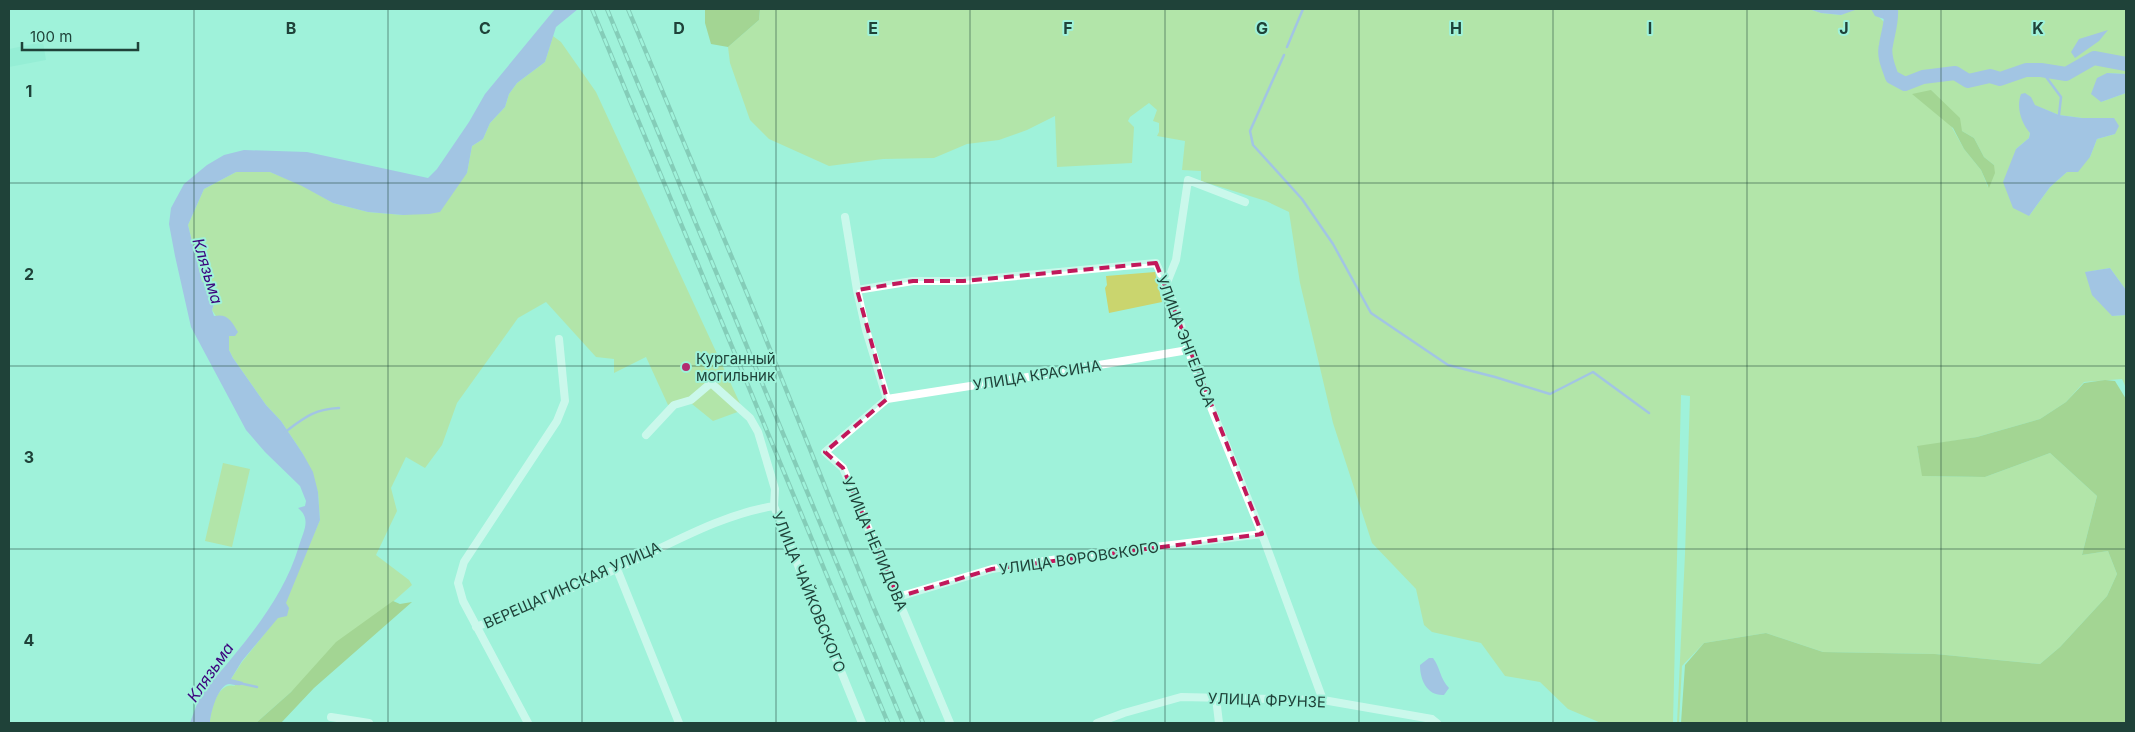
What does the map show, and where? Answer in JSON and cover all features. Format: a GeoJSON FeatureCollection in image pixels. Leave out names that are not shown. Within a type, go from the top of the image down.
{"type":"FeatureCollection","features":[{"type":"Feature","properties":{"kind":"street"},"geometry":{"type":"LineString","coordinates":[[1166,285],[1176,260],[1188,180],[1245,202]]}},
{"type":"Feature","properties":{"kind":"street"},"geometry":{"type":"LineString","coordinates":[[844,217],[866,330],[887,399]]}},
{"type":"Feature","properties":{"kind":"street","name":"УЛИЦА ЭНГЕЛЬСА"},"geometry":{"type":"LineString","coordinates":[[857,290],[913,281],[963,281],[1156,263],[1176,308],[1188,350],[1262,534],[1323,700]]}},
{"type":"Feature","properties":{"kind":"street","name":"ВЕРЕЩАГИНСКАЯ УЛИЦА"},"geometry":{"type":"LineString","coordinates":[[559,339],[565,401],[557,421],[464,562],[458,583],[463,601],[476,627],[617,569],[680,538],[755,509],[774,506]]}},
{"type":"Feature","properties":{"kind":"street","name":"УЛИЦА КРАСИНА"},"geometry":{"type":"LineString","coordinates":[[887,399],[1188,350]]}},
{"type":"Feature","properties":{"kind":"street","name":"УЛИЦА ЧАЙКОВСКОГО"},"geometry":{"type":"LineString","coordinates":[[646,434],[674,405],[691,400],[711,383],[750,418],[758,432],[775,489],[774,506],[862,723]]}},
{"type":"Feature","properties":{"kind":"street","name":"УЛИЦА НЕЛИДОВА"},"geometry":{"type":"LineString","coordinates":[[887,399],[826,452],[843,468],[950,723]]}},
{"type":"Feature","properties":{"kind":"street","name":"УЛИЦА ВОРОВСКОГО"},"geometry":{"type":"LineString","coordinates":[[898,597],[992,569],[1262,534]]}},
{"type":"Feature","properties":{"kind":"street"},"geometry":{"type":"LineString","coordinates":[[617,569],[680,723]]}},
{"type":"Feature","properties":{"kind":"street"},"geometry":{"type":"LineString","coordinates":[[476,627],[528,723]]}},
{"type":"Feature","properties":{"kind":"street","name":"УЛИЦА ФРУНЗЕ"},"geometry":{"type":"LineString","coordinates":[[1097,723],[1124,713],[1181,697],[1323,700],[1432,719],[1437,723]]}},
{"type":"Feature","properties":{"kind":"street"},"geometry":{"type":"LineString","coordinates":[[1216,698],[1219,723]]}},
{"type":"Feature","properties":{"kind":"street"},"geometry":{"type":"LineString","coordinates":[[331,717],[368,723]]}},
{"type":"Feature","properties":{"kind":"highlighted area"},"geometry":{"type":"Polygon","coordinates":[[[1156,263],[1262,534],[992,569],[898,597],[843,468],[825,452],[887,399],[857,290],[913,281],[963,281],[1156,263]]]}},
{"type":"Feature","properties":{"kind":"shaded area"},"geometry":{"type":"Polygon","coordinates":[[[555,9],[578,9],[556,27],[545,62],[517,83],[509,94],[505,107],[490,123],[483,139],[472,146],[467,173],[440,212],[403,215],[368,212],[333,203],[302,186],[270,172],[236,172],[204,189],[188,225],[202,282],[214,285],[216,291],[212,310],[214,316],[226,317],[238,332],[235,336],[229,336],[229,350],[233,358],[266,405],[281,421],[313,472],[318,492],[320,520],[286,603],[289,608],[287,616],[278,618],[242,661],[231,679],[243,682],[241,685],[229,684],[221,689],[211,713],[210,723],[190,723],[203,693],[252,633],[271,606],[287,577],[294,562],[306,521],[298,508],[305,506],[306,501],[300,486],[265,452],[246,430],[191,327],[169,224],[171,208],[184,184],[207,165],[224,155],[244,150],[307,152],[428,178],[437,169],[469,122],[485,94],[555,9]]]}},
{"type":"Feature","properties":{"kind":"shaded area"},"geometry":{"type":"Polygon","coordinates":[[[760,9],[1809,9],[1821,13],[1841,15],[1852,10],[1871,9],[1887,25],[1885,42],[1887,42],[1896,24],[1896,9],[2126,9],[2126,74],[2107,73],[2101,102],[2126,93],[2126,290],[2110,268],[2086,272],[2112,316],[2126,315],[2126,388],[2122,379],[2084,382],[2066,402],[2040,419],[1977,437],[1917,447],[1923,476],[1985,477],[2050,453],[2097,496],[2082,555],[2108,551],[2117,574],[2107,596],[2060,647],[2040,664],[1935,654],[1823,652],[1766,633],[1704,643],[1682,666],[1679,723],[1677,723],[1690,396],[1681,395],[1673,723],[1601,723],[1568,709],[1540,682],[1505,676],[1481,643],[1432,632],[1424,625],[1416,589],[1372,543],[1333,423],[1300,283],[1289,212],[1266,201],[1201,181],[1201,171],[1182,170],[1185,141],[1157,136],[1159,123],[1153,121],[1157,110],[1149,103],[1130,117],[1128,121],[1134,127],[1132,163],[1057,167],[1055,116],[1027,130],[999,140],[967,144],[934,158],[883,159],[829,166],[769,139],[750,120],[730,63],[728,47],[759,20],[760,9]],[[1931,90],[1964,149],[1981,170],[1988,187],[1994,165],[1984,157],[1974,138],[1962,131],[1931,90]],[[2034,105],[2029,138],[2016,149],[2029,216],[2050,187],[2067,172],[2090,157],[2097,139],[2115,134],[2114,118],[2082,118],[2059,115],[2034,105]]]}},
{"type":"Feature","properties":{"kind":"shaded area"},"geometry":{"type":"Polygon","coordinates":[[[1809,9],[1858,9],[1841,15],[1821,13],[1809,9]]]}},
{"type":"Feature","properties":{"kind":"shaded area"},"geometry":{"type":"Polygon","coordinates":[[[1871,9],[1896,9],[1896,24],[1888,42],[1885,42],[1887,29],[1884,19],[1875,16],[1871,9]]]}},
{"type":"Feature","properties":{"kind":"shaded area"},"geometry":{"type":"Polygon","coordinates":[[[2108,30],[2099,41],[2075,58],[2071,52],[2079,39],[2108,30]]]}},
{"type":"Feature","properties":{"kind":"shaded area"},"geometry":{"type":"Polygon","coordinates":[[[553,36],[561,42],[596,92],[743,410],[713,421],[687,400],[668,405],[646,357],[614,373],[614,359],[596,357],[546,302],[518,318],[457,403],[442,445],[425,468],[406,457],[391,488],[397,511],[376,555],[409,580],[412,585],[256,723],[210,723],[213,704],[216,698],[224,688],[235,686],[231,679],[242,662],[278,617],[320,520],[318,492],[303,454],[281,421],[266,405],[233,358],[229,350],[229,336],[212,310],[216,299],[214,290],[202,282],[188,225],[204,189],[236,172],[270,172],[302,185],[333,203],[368,212],[403,215],[467,173],[472,146],[483,139],[490,123],[505,107],[509,94],[517,83],[545,62],[553,36]]]}},
{"type":"Feature","properties":{"kind":"shaded area"},"geometry":{"type":"Polygon","coordinates":[[[43,42],[46,60],[9,67],[9,49],[43,42]]]}},
{"type":"Feature","properties":{"kind":"shaded area"},"geometry":{"type":"Polygon","coordinates":[[[2107,73],[2126,74],[2126,93],[2101,102],[2091,94],[2097,78],[2107,73]]]}},
{"type":"Feature","properties":{"kind":"shaded area"},"geometry":{"type":"Polygon","coordinates":[[[2025,93],[2031,97],[2035,105],[2059,115],[2082,118],[2114,118],[2119,126],[2115,134],[2097,139],[2090,157],[2078,172],[2067,172],[2050,187],[2029,216],[2013,208],[2003,182],[2016,149],[2029,138],[2030,133],[2024,125],[2019,109],[2021,94],[2025,93]]]}},
{"type":"Feature","properties":{"kind":"shaded area"},"geometry":{"type":"Polygon","coordinates":[[[2110,268],[2126,290],[2126,315],[2112,316],[2092,295],[2085,272],[2110,268]]]}},
{"type":"Feature","properties":{"kind":"shaded area"},"geometry":{"type":"Polygon","coordinates":[[[1155,272],[1162,302],[1109,313],[1105,288],[1107,285],[1106,276],[1155,272]]]}},
{"type":"Feature","properties":{"kind":"shaded area"},"geometry":{"type":"Polygon","coordinates":[[[223,463],[250,469],[232,547],[205,541],[223,463]]]}},
{"type":"Feature","properties":{"kind":"shaded area"},"geometry":{"type":"Polygon","coordinates":[[[1429,658],[1433,658],[1449,688],[1444,695],[1433,693],[1423,681],[1420,665],[1429,658]]]}},
{"type":"Feature","properties":{"kind":"green space"},"geometry":{"type":"Polygon","coordinates":[[[705,9],[760,9],[759,20],[728,47],[711,44],[705,23],[705,9]]]}},
{"type":"Feature","properties":{"kind":"green space"},"geometry":{"type":"Polygon","coordinates":[[[1931,90],[1960,118],[1962,131],[1974,138],[1984,157],[1994,165],[1995,173],[1989,188],[1981,170],[1964,149],[1953,128],[1912,94],[1931,90]]]}},
{"type":"Feature","properties":{"kind":"green space"},"geometry":{"type":"Polygon","coordinates":[[[2105,380],[2115,381],[2126,399],[2126,723],[1681,723],[1685,665],[1704,643],[1766,633],[1823,652],[1935,654],[2040,664],[2060,647],[2107,596],[2117,574],[2108,551],[2082,555],[2097,496],[2050,453],[1985,477],[1922,476],[1917,446],[1977,437],[2040,419],[2066,402],[2084,383],[2105,380]]]}},
{"type":"Feature","properties":{"kind":"green space"},"geometry":{"type":"Polygon","coordinates":[[[393,601],[400,604],[412,602],[314,688],[281,723],[256,723],[291,692],[336,642],[393,601]]]}},
{"type":"Feature","properties":{"kind":"waterway"},"geometry":{"type":"LineString","coordinates":[[1287,47],[1303,9]]}},
{"type":"Feature","properties":{"kind":"waterway"},"geometry":{"type":"LineString","coordinates":[[1891,9],[1885,49],[1886,58],[1892,77],[1905,84],[1923,77],[1955,73],[1968,81],[1990,76],[2000,79],[2026,70],[2066,74],[2094,58],[2126,64]]}},
{"type":"Feature","properties":{"kind":"waterway"},"geometry":{"type":"LineString","coordinates":[[1284,55],[1250,131],[1253,145],[1302,199],[1333,244],[1371,313],[1448,365],[1550,394],[1593,372],[1649,413]]}},
{"type":"Feature","properties":{"kind":"waterway"},"geometry":{"type":"LineString","coordinates":[[2041,70],[2061,97],[2059,115]]}},
{"type":"Feature","properties":{"kind":"waterway"},"geometry":{"type":"LineString","coordinates":[[285,432],[316,412],[339,408]]}},
{"type":"Feature","properties":{"kind":"waterway"},"geometry":{"type":"LineString","coordinates":[[239,683],[257,687]]}},
{"type":"Feature","properties":{"kind":"railway"},"geometry":{"type":"LineString","coordinates":[[592,9],[888,723]]}},
{"type":"Feature","properties":{"kind":"railway"},"geometry":{"type":"LineString","coordinates":[[607,9],[903,723]]}},
{"type":"Feature","properties":{"kind":"railway"},"geometry":{"type":"LineString","coordinates":[[628,9],[761,327],[873,606],[923,723]]}},
{"type":"Feature","properties":{"kind":"place","name":"Курганный могильник"},"geometry":{"type":"Point","coordinates":[686,367]}},
{"type":"Feature","properties":{"kind":"water label","name":"Клязьма"},"geometry":{"type":"Point","coordinates":[208,271]}},
{"type":"Feature","properties":{"kind":"water label","name":"Клязьма"},"geometry":{"type":"Point","coordinates":[210,672]}}]}
